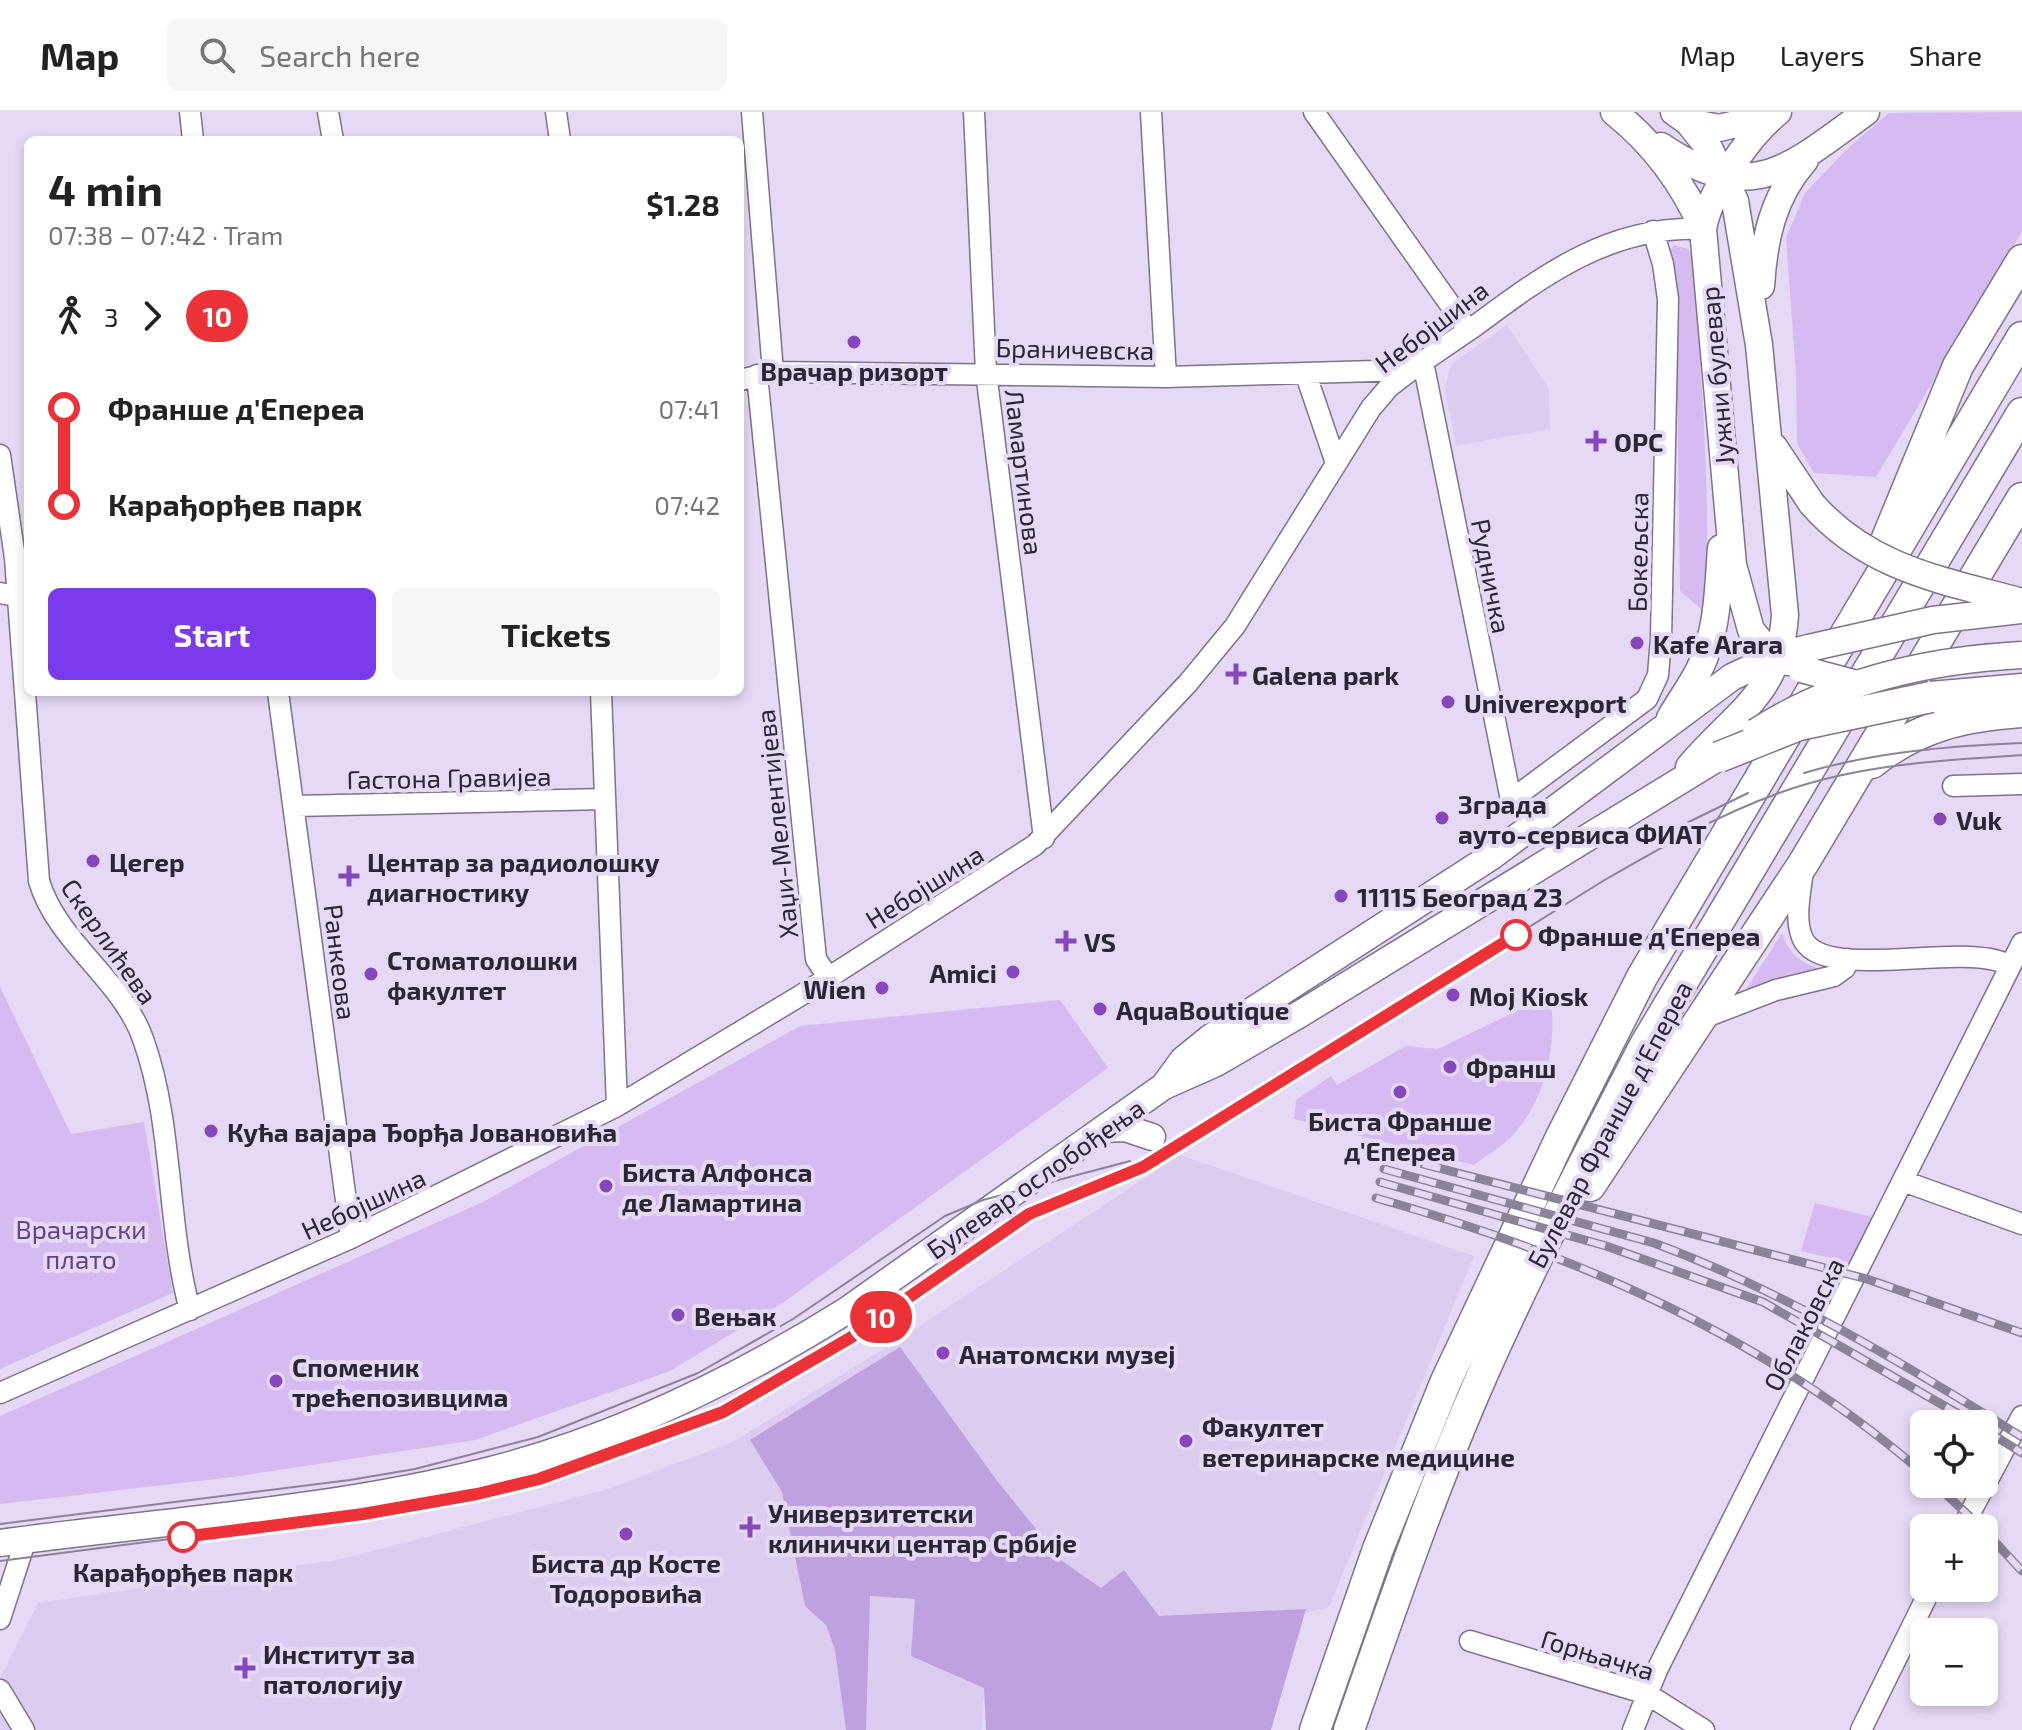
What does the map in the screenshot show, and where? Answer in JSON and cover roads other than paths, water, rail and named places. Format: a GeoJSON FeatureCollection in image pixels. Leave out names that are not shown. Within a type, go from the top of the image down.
{"type":"FeatureCollection","features":[{"type":"Feature","properties":{"kind":"highway"},"geometry":{"type":"LineString","coordinates":[[1862,605],[1899,504],[1958,366],[2022,260]]}},
{"type":"Feature","properties":{"kind":"highway"},"geometry":{"type":"LineString","coordinates":[[1862,605],[2022,337]]}},
{"type":"Feature","properties":{"kind":"highway","name":"Булевар Франше д'Епереа"},"geometry":{"type":"LineString","coordinates":[[1349,1730],[1445,1468],[1528,1277],[1645,1045],[2022,413]]}},
{"type":"Feature","properties":{"kind":"highway"},"geometry":{"type":"LineString","coordinates":[[1528,1277],[1803,864],[1861,772],[2022,498]]}},
{"type":"Feature","properties":{"kind":"highway","name":"Булевар Франше д'Епереа"},"geometry":{"type":"LineString","coordinates":[[1315,1730],[1378,1549],[1440,1395],[1561,1137],[1642,977],[1862,605]]}},
{"type":"Feature","properties":{"kind":"highway"},"geometry":{"type":"LineString","coordinates":[[1719,757],[1799,725],[1938,709],[2022,689]]}},
{"type":"Feature","properties":{"kind":"highway"},"geometry":{"type":"LineString","coordinates":[[1861,772],[1917,732],[1938,709],[2022,712]]}},
{"type":"Feature","properties":{"kind":"main road","name":"Јужни булевар"},"geometry":{"type":"LineString","coordinates":[[1614,112],[1638,131],[1683,188],[1703,229],[1733,565],[1745,618],[1760,641],[1779,655]]}},
{"type":"Feature","properties":{"kind":"main road"},"geometry":{"type":"LineString","coordinates":[[1638,131],[1692,167],[1740,180],[1788,166],[1866,112]]}},
{"type":"Feature","properties":{"kind":"main road"},"geometry":{"type":"LineString","coordinates":[[1681,117],[1719,128],[1776,114]]}},
{"type":"Feature","properties":{"kind":"main road"},"geometry":{"type":"LineString","coordinates":[[1747,261],[1725,235],[1703,229],[1711,203],[1726,178],[1776,114]]}},
{"type":"Feature","properties":{"kind":"main road","name":"Јужни булевар"},"geometry":{"type":"LineString","coordinates":[[1671,788],[1763,689],[1779,655],[1785,615],[1759,345],[1735,201],[1709,148],[1681,117]]}},
{"type":"Feature","properties":{"kind":"main road"},"geometry":{"type":"LineString","coordinates":[[1759,345],[1763,255],[1768,230],[1778,198],[1792,174],[1813,151]]}},
{"type":"Feature","properties":{"kind":"main road"},"geometry":{"type":"LineString","coordinates":[[1770,437],[1780,460],[1812,504],[1841,535],[1885,561],[2022,602]]}},
{"type":"Feature","properties":{"kind":"main road"},"geometry":{"type":"LineString","coordinates":[[1663,729],[1699,671],[1713,626],[1725,488]]}},
{"type":"Feature","properties":{"kind":"main road","name":"Булевар ослобођења"},"geometry":{"type":"LineString","coordinates":[[1157,1091],[1183,1060],[1210,1038],[1450,884],[1732,677],[1779,655],[1805,658],[1933,620],[2022,610]]}},
{"type":"Feature","properties":{"kind":"main road","name":"Булевар ослобођења"},"geometry":{"type":"LineString","coordinates":[[13,1541],[420,1487],[489,1471],[599,1436],[708,1390],[796,1343],[857,1304],[1157,1091],[1193,1075],[1300,1014],[1671,788],[1788,712],[1854,683],[1925,666],[2022,655]]}},
{"type":"Feature","properties":{"kind":"main road"},"geometry":{"type":"LineString","coordinates":[[1805,658],[1854,683],[1938,709]]}},
{"type":"Feature","properties":{"kind":"street"},"geometry":{"type":"LineString","coordinates":[[190,112],[193,136]]}},
{"type":"Feature","properties":{"kind":"street"},"geometry":{"type":"LineString","coordinates":[[328,112],[332,136]]}},
{"type":"Feature","properties":{"kind":"street"},"geometry":{"type":"LineString","coordinates":[[556,112],[559,136]]}},
{"type":"Feature","properties":{"kind":"street","name":"Хаџи-Мелентијева"},"geometry":{"type":"LineString","coordinates":[[752,112],[757,376],[816,959],[828,977]]}},
{"type":"Feature","properties":{"kind":"street","name":"Ламартинова"},"geometry":{"type":"LineString","coordinates":[[974,112],[986,372],[1044,838]]}},
{"type":"Feature","properties":{"kind":"street"},"geometry":{"type":"LineString","coordinates":[[1151,112],[1166,377]]}},
{"type":"Feature","properties":{"kind":"street"},"geometry":{"type":"LineString","coordinates":[[1314,112],[1468,330]]}},
{"type":"Feature","properties":{"kind":"street","name":"Небојшина"},"geometry":{"type":"LineString","coordinates":[[0,1393],[351,1238],[617,1106],[828,977],[1044,838],[1188,683],[1235,626],[1371,408],[1416,366],[1539,278],[1575,257],[1609,242],[1653,231],[1703,229]]}},
{"type":"Feature","properties":{"kind":"street","name":"Бокељска"},"geometry":{"type":"LineString","coordinates":[[1653,231],[1663,264],[1668,299],[1662,603],[1656,685]]}},
{"type":"Feature","properties":{"kind":"street","name":"Браничевска"},"geometry":{"type":"LineString","coordinates":[[757,376],[986,372],[1166,377],[1306,375],[1416,366]]}},
{"type":"Feature","properties":{"kind":"street","name":"Рудничка"},"geometry":{"type":"LineString","coordinates":[[1416,366],[1511,800],[1647,699],[1656,685]]}},
{"type":"Feature","properties":{"kind":"street"},"geometry":{"type":"LineString","coordinates":[[1306,375],[1336,463]]}},
{"type":"Feature","properties":{"kind":"street","name":"Скерлићева"},"geometry":{"type":"LineString","coordinates":[[0,455],[24,695]]}},
{"type":"Feature","properties":{"kind":"street","name":"Скерлићева"},"geometry":{"type":"LineString","coordinates":[[24,696],[39,881],[53,912],[130,1013],[143,1039],[160,1121],[190,1310]]}},
{"type":"Feature","properties":{"kind":"street","name":"Ранкеова"},"geometry":{"type":"LineString","coordinates":[[279,696],[351,1238]]}},
{"type":"Feature","properties":{"kind":"street"},"geometry":{"type":"LineString","coordinates":[[601,696],[617,1106]]}},
{"type":"Feature","properties":{"kind":"street"},"geometry":{"type":"LineString","coordinates":[[1953,786],[2022,784]]}},
{"type":"Feature","properties":{"kind":"street","name":"Гастона Гравијеа"},"geometry":{"type":"LineString","coordinates":[[295,806],[604,799]]}},
{"type":"Feature","properties":{"kind":"street"},"geometry":{"type":"LineString","coordinates":[[1803,864],[1799,924],[1801,936],[1817,955],[1847,959],[1986,956],[1998,958],[2010,966]]}},
{"type":"Feature","properties":{"kind":"street","name":"Облаковска"},"geometry":{"type":"LineString","coordinates":[[1633,1730],[1647,1694],[2022,943]]}},
{"type":"Feature","properties":{"kind":"street"},"geometry":{"type":"LineString","coordinates":[[1703,1018],[1776,990],[1834,976],[1845,968],[1847,959]]}},
{"type":"Feature","properties":{"kind":"street"},"geometry":{"type":"LineString","coordinates":[[1903,1181],[2022,1224]]}},
{"type":"Feature","properties":{"kind":"street"},"geometry":{"type":"LineString","coordinates":[[1970,1514],[2022,1416]]}},
{"type":"Feature","properties":{"kind":"street"},"geometry":{"type":"LineString","coordinates":[[0,1619],[13,1541]]}},
{"type":"Feature","properties":{"kind":"street"},"geometry":{"type":"LineString","coordinates":[[1861,1730],[1924,1602]]}},
{"type":"Feature","properties":{"kind":"street","name":"Горњачка"},"geometry":{"type":"LineString","coordinates":[[1470,1641],[1647,1694],[1704,1730]]}},
{"type":"Feature","properties":{"kind":"street"},"geometry":{"type":"LineString","coordinates":[[0,1690],[24,1730]]}},
{"type":"Feature","properties":{"kind":"tram line"},"geometry":{"type":"LineString","coordinates":[[1804,773],[1912,751],[2022,743]]}},
{"type":"Feature","properties":{"kind":"tram line"},"geometry":{"type":"LineString","coordinates":[[0,1561],[363,1514],[477,1494],[539,1479],[723,1412],[850,1338],[1029,1214],[1143,1167],[1603,881],[1690,833],[1779,793],[1838,776],[1930,762],[2022,755]]}},
{"type":"Feature","properties":{"kind":"tram line"},"geometry":{"type":"LineString","coordinates":[[1658,837],[1748,793]]}},
{"type":"Feature","properties":{"kind":"tram line","name":"10"},"geometry":{"type":"LineString","coordinates":[[183,1537],[363,1514],[477,1494],[539,1479],[593,1461],[723,1412],[850,1338],[1029,1214],[1143,1167],[1516,935]]}},
{"type":"Feature","properties":{"kind":"tram line"},"geometry":{"type":"LineString","coordinates":[[0,1524],[350,1480],[415,1469],[538,1437],[698,1373],[793,1319],[945,1216],[983,1200],[1130,1161]]}},
{"type":"Feature","properties":{"kind":"railway"},"geometry":{"type":"LineString","coordinates":[[1388,1155],[1867,1279],[2022,1333]]}},
{"type":"Feature","properties":{"kind":"railway"},"geometry":{"type":"LineString","coordinates":[[1384,1169],[1654,1243],[1703,1262],[1797,1306],[1933,1382],[2022,1437]]}},
{"type":"Feature","properties":{"kind":"railway"},"geometry":{"type":"LineString","coordinates":[[1380,1182],[1606,1246],[1763,1302],[1952,1410]]}},
{"type":"Feature","properties":{"kind":"railway"},"geometry":{"type":"LineString","coordinates":[[1376,1198],[1524,1245],[1666,1306],[1734,1341],[1800,1381],[1864,1425],[1910,1463]]}},
{"type":"Feature","properties":{"kind":"railway"},"geometry":{"type":"LineString","coordinates":[[1998,1438],[2022,1453]]}},
{"type":"Feature","properties":{"kind":"railway"},"geometry":{"type":"LineString","coordinates":[[1950,1498],[1967,1514]]}},
{"type":"Feature","properties":{"kind":"railway"},"geometry":{"type":"LineString","coordinates":[[1998,1545],[2022,1571]]}},
{"type":"Feature","properties":{"kind":"place","name":"Врачар ризорт"},"geometry":{"type":"Point","coordinates":[854,342]}},
{"type":"Feature","properties":{"kind":"place","name":"ОРС"},"geometry":{"type":"Point","coordinates":[1596,441]}},
{"type":"Feature","properties":{"kind":"place","name":"Kafe Arara"},"geometry":{"type":"Point","coordinates":[1637,643]}},
{"type":"Feature","properties":{"kind":"place","name":"Galena park"},"geometry":{"type":"Point","coordinates":[1236,674]}},
{"type":"Feature","properties":{"kind":"place","name":"Univerexport"},"geometry":{"type":"Point","coordinates":[1448,702]}},
{"type":"Feature","properties":{"kind":"place","name":"Зграда ауто-сервиса ФИАТ"},"geometry":{"type":"Point","coordinates":[1442,818]}},
{"type":"Feature","properties":{"kind":"place","name":"Vuk"},"geometry":{"type":"Point","coordinates":[1940,819]}},
{"type":"Feature","properties":{"kind":"place","name":"Цегер"},"geometry":{"type":"Point","coordinates":[93,861]}},
{"type":"Feature","properties":{"kind":"place","name":"Центар за радиолошку диагностику"},"geometry":{"type":"Point","coordinates":[349,876]}},
{"type":"Feature","properties":{"kind":"place","name":"11115 Београд 23"},"geometry":{"type":"Point","coordinates":[1341,896]}},
{"type":"Feature","properties":{"kind":"place","name":"Франше д'Епереа"},"geometry":{"type":"Point","coordinates":[1516,935]}},
{"type":"Feature","properties":{"kind":"place","name":"VS"},"geometry":{"type":"Point","coordinates":[1066,941]}},
{"type":"Feature","properties":{"kind":"place","name":"Amici"},"geometry":{"type":"Point","coordinates":[1013,972]}},
{"type":"Feature","properties":{"kind":"place","name":"Стоматолошки факултет"},"geometry":{"type":"Point","coordinates":[371,974]}},
{"type":"Feature","properties":{"kind":"place","name":"Wien"},"geometry":{"type":"Point","coordinates":[882,988]}},
{"type":"Feature","properties":{"kind":"place","name":"Moj Kiosk"},"geometry":{"type":"Point","coordinates":[1453,995]}},
{"type":"Feature","properties":{"kind":"place","name":"AquaBoutique"},"geometry":{"type":"Point","coordinates":[1100,1009]}},
{"type":"Feature","properties":{"kind":"place","name":"Франш"},"geometry":{"type":"Point","coordinates":[1450,1067]}},
{"type":"Feature","properties":{"kind":"place","name":"Биста Франше д'Епереа"},"geometry":{"type":"Point","coordinates":[1400,1092]}},
{"type":"Feature","properties":{"kind":"place","name":"Кућа вајара Ђорђа Јовановића"},"geometry":{"type":"Point","coordinates":[211,1131]}},
{"type":"Feature","properties":{"kind":"place","name":"Биста Алфонса де Ламартина"},"geometry":{"type":"Point","coordinates":[606,1186]}},
{"type":"Feature","properties":{"kind":"place","name":"Вењак"},"geometry":{"type":"Point","coordinates":[678,1315]}},
{"type":"Feature","properties":{"kind":"place","name":"Анатомски музеј"},"geometry":{"type":"Point","coordinates":[943,1353]}},
{"type":"Feature","properties":{"kind":"place","name":"Споменик трећепозивцима"},"geometry":{"type":"Point","coordinates":[276,1381]}},
{"type":"Feature","properties":{"kind":"place","name":"Факултет ветеринарске медицине"},"geometry":{"type":"Point","coordinates":[1186,1441]}},
{"type":"Feature","properties":{"kind":"place","name":"Универзитетски клинички центар Србије"},"geometry":{"type":"Point","coordinates":[750,1527]}},
{"type":"Feature","properties":{"kind":"place","name":"Биста др Косте Тодоровића"},"geometry":{"type":"Point","coordinates":[626,1534]}},
{"type":"Feature","properties":{"kind":"place","name":"Карађорђев парк"},"geometry":{"type":"Point","coordinates":[183,1537]}},
{"type":"Feature","properties":{"kind":"place","name":"Институт за патологију"},"geometry":{"type":"Point","coordinates":[245,1668]}},
{"type":"Feature","properties":{"kind":"park label","name":"Врачарски плато"},"geometry":{"type":"Point","coordinates":[81,1243]}}]}
